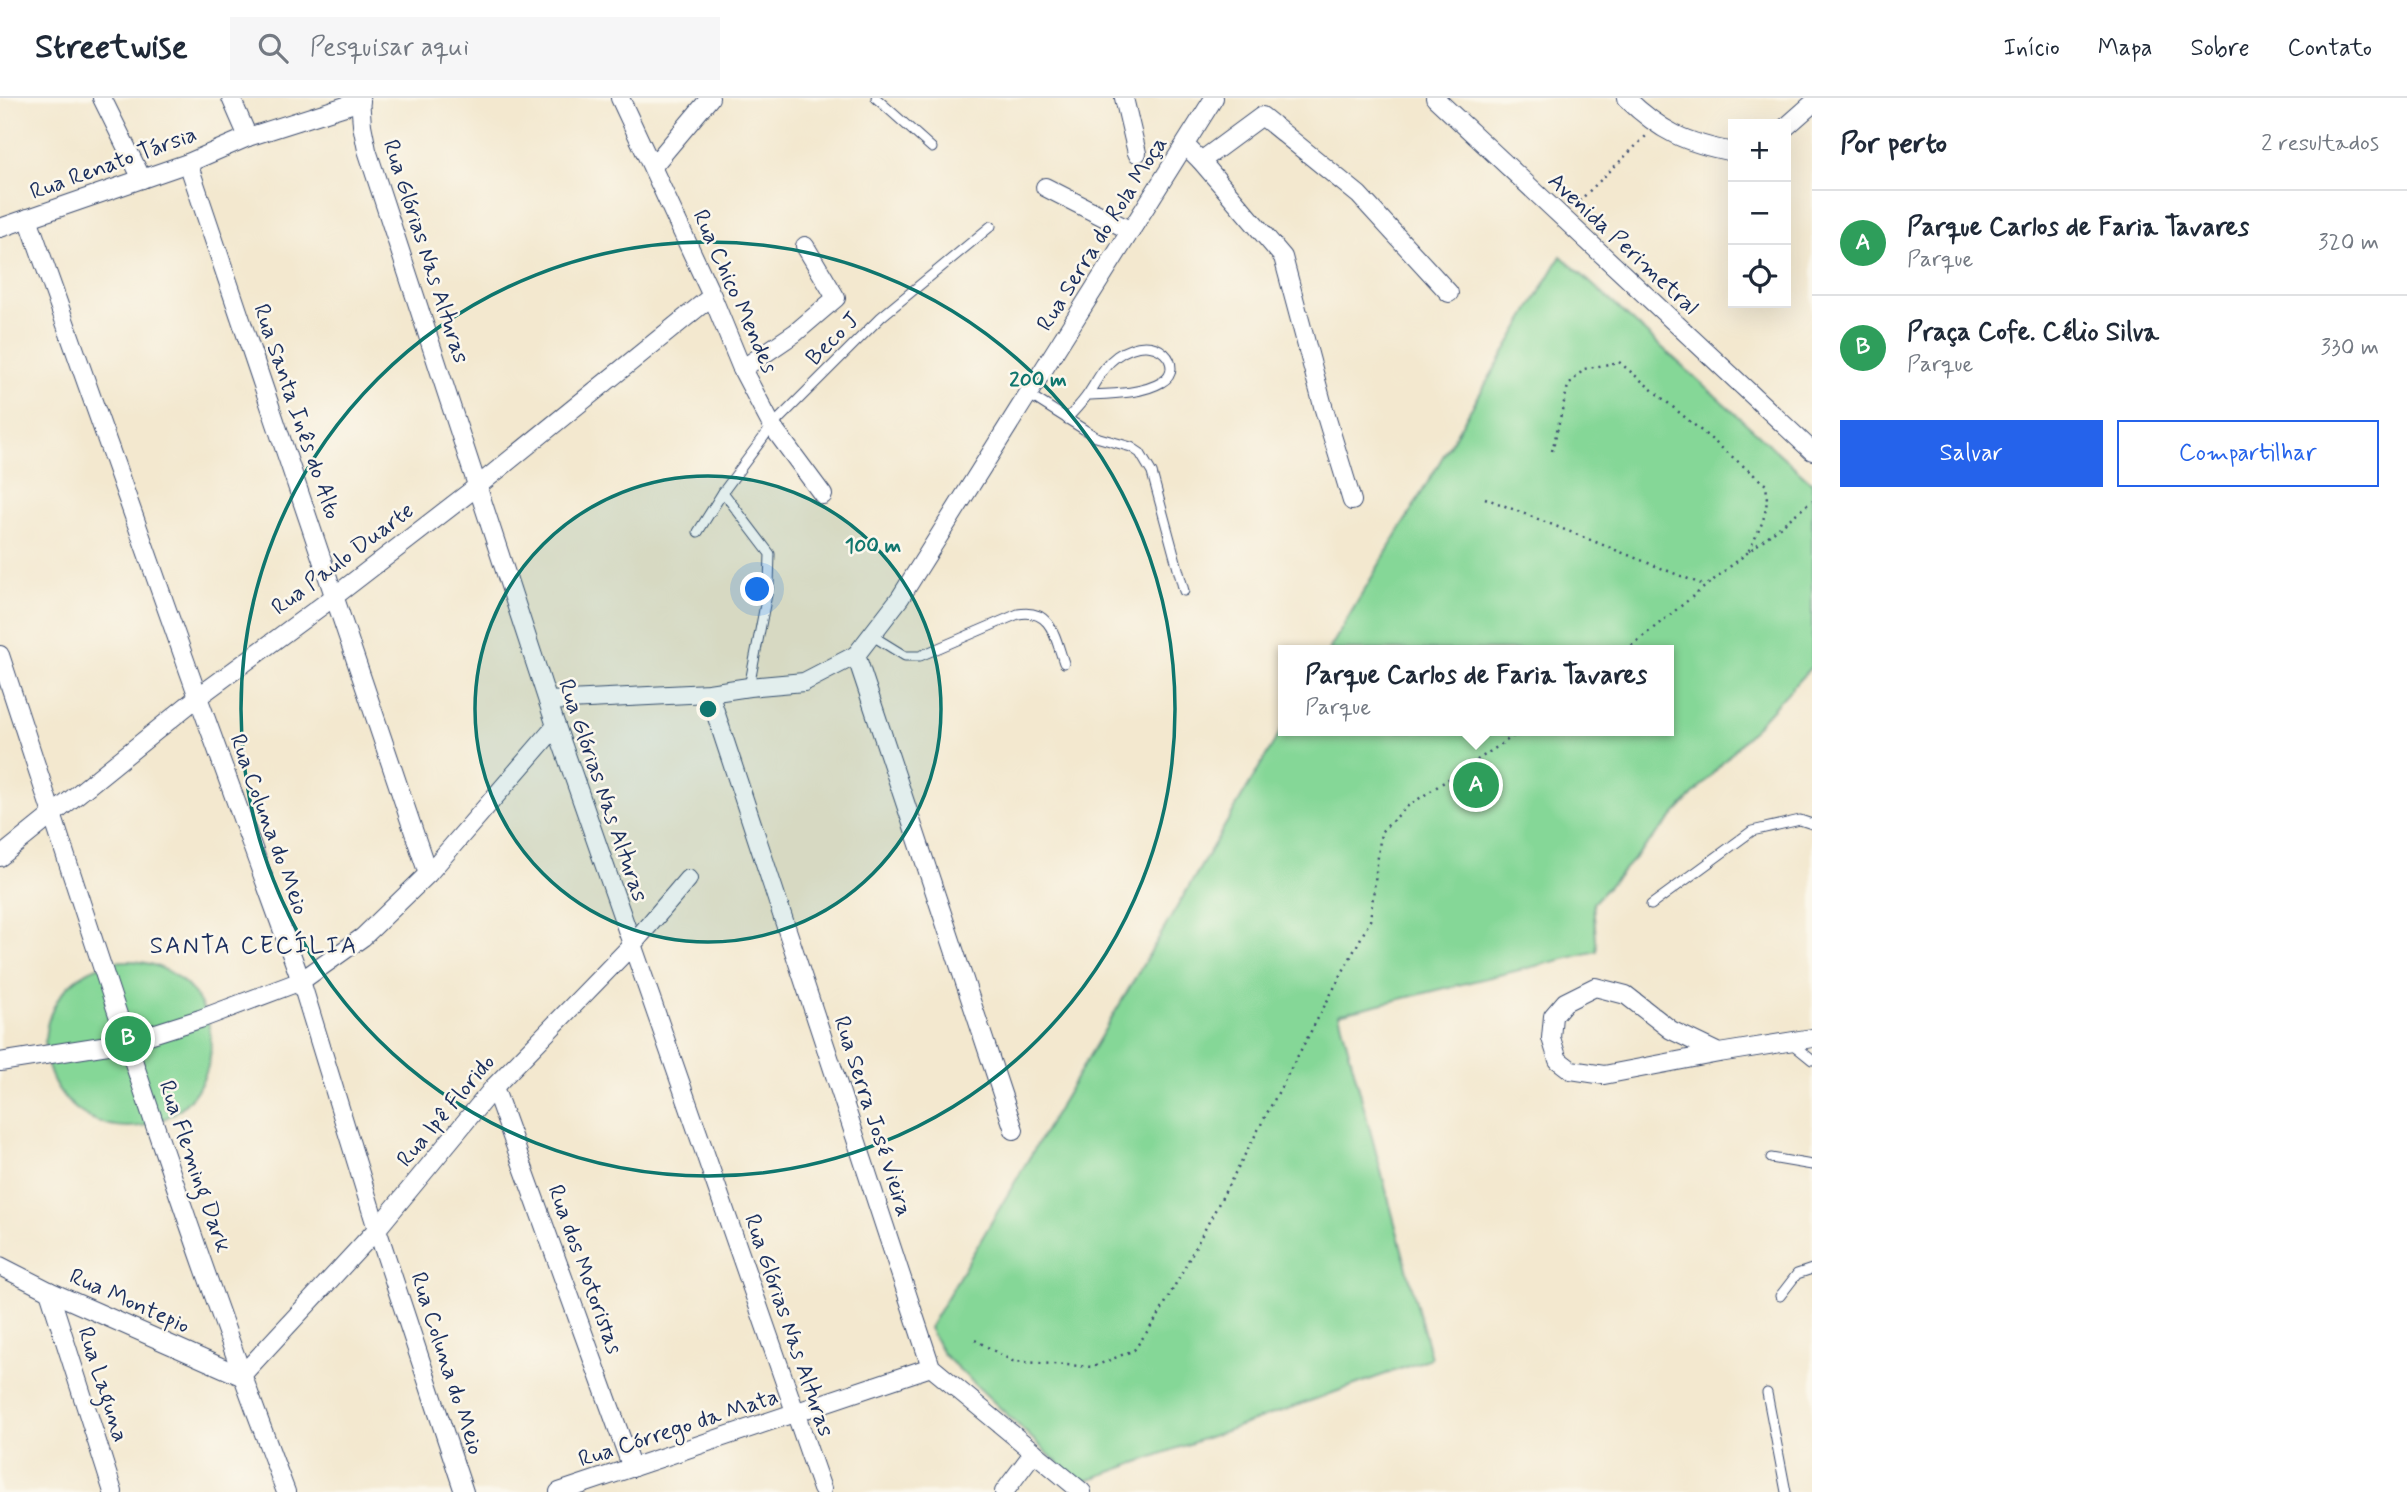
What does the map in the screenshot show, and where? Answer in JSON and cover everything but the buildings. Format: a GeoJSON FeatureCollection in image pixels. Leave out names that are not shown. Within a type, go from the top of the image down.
{"type":"FeatureCollection","features":[{"type":"Feature","properties":{"kind":"street"},"geometry":{"type":"LineString","coordinates":[[102,98],[142,179]]}},
{"type":"Feature","properties":{"kind":"street"},"geometry":{"type":"LineString","coordinates":[[231,98],[248,137]]}},
{"type":"Feature","properties":{"kind":"street","name":"Rua Chico Mendes"},"geometry":{"type":"LineString","coordinates":[[620,98],[712,296],[742,369],[772,426],[823,495]]}},
{"type":"Feature","properties":{"kind":"street"},"geometry":{"type":"LineString","coordinates":[[653,166],[710,98]]}},
{"type":"Feature","properties":{"kind":"street"},"geometry":{"type":"LineString","coordinates":[[1124,98],[1137,153]]}},
{"type":"Feature","properties":{"kind":"street","name":"Rua Serra do Rola Moça"},"geometry":{"type":"LineString","coordinates":[[548,701],[709,693],[804,682],[856,655],[900,598],[1214,98]]}},
{"type":"Feature","properties":{"kind":"street","name":"Avenida Perimetral"},"geometry":{"type":"LineString","coordinates":[[1435,98],[1812,451]]}},
{"type":"Feature","properties":{"kind":"street","name":"Rua Renato Társia"},"geometry":{"type":"LineString","coordinates":[[0,228],[188,163],[248,137],[361,99]]}},
{"type":"Feature","properties":{"kind":"street","name":"Rua Glórias Nas Alturas"},"geometry":{"type":"LineString","coordinates":[[361,99],[367,150],[556,726],[822,1489]]}},
{"type":"Feature","properties":{"kind":"street"},"geometry":{"type":"LineString","coordinates":[[1633,100],[1657,125],[1679,138],[1728,151]]}},
{"type":"Feature","properties":{"kind":"street"},"geometry":{"type":"LineString","coordinates":[[1791,123],[1812,104]]}},
{"type":"Feature","properties":{"kind":"street"},"geometry":{"type":"LineString","coordinates":[[1201,161],[1262,116],[1359,195],[1449,293]]}},
{"type":"Feature","properties":{"kind":"street"},"geometry":{"type":"LineString","coordinates":[[1185,145],[1283,257],[1352,501]]}},
{"type":"Feature","properties":{"kind":"street","name":"Rua Santa Inês do Alto"},"geometry":{"type":"LineString","coordinates":[[188,163],[428,874]]}},
{"type":"Feature","properties":{"kind":"street"},"geometry":{"type":"LineString","coordinates":[[1045,187],[1131,231]]}},
{"type":"Feature","properties":{"kind":"street","name":"Rua Coluna do Meio"},"geometry":{"type":"LineString","coordinates":[[29,218],[301,981],[377,1229],[464,1492]]}},
{"type":"Feature","properties":{"kind":"street"},"geometry":{"type":"LineString","coordinates":[[742,369],[795,332],[836,298],[805,246]]}},
{"type":"Feature","properties":{"kind":"street","name":"Rua Paulo Duarte"},"geometry":{"type":"LineString","coordinates":[[0,857],[198,697],[335,596],[478,485],[712,296]]}},
{"type":"Feature","properties":{"kind":"street","name":"Rua Fleming Dark"},"geometry":{"type":"LineString","coordinates":[[0,655],[127,1042],[241,1376],[286,1492]]}},
{"type":"Feature","properties":{"kind":"street"},"geometry":{"type":"LineString","coordinates":[[856,655],[1014,1130]]}},
{"type":"Feature","properties":{"kind":"street","name":"Rua Serra José Vieira"},"geometry":{"type":"LineString","coordinates":[[709,693],[931,1367]]}},
{"type":"Feature","properties":{"kind":"street"},"geometry":{"type":"LineString","coordinates":[[0,1062],[127,1042],[200,1019],[301,981],[363,937],[428,874],[556,726]]}},
{"type":"Feature","properties":{"kind":"street","name":"Rua Ipê Florido"},"geometry":{"type":"LineString","coordinates":[[241,1376],[377,1229],[494,1087],[631,946],[688,879]]}},
{"type":"Feature","properties":{"kind":"street"},"geometry":{"type":"LineString","coordinates":[[1719,1052],[1671,1030],[1626,995],[1595,987],[1564,1002],[1553,1016],[1551,1038],[1558,1060],[1571,1070],[1604,1075],[1719,1052],[1812,1038]]}},
{"type":"Feature","properties":{"kind":"street","name":"Rua dos Motoristas"},"geometry":{"type":"LineString","coordinates":[[494,1087],[632,1468]]}},
{"type":"Feature","properties":{"kind":"street","name":"Rua Montepio"},"geometry":{"type":"LineString","coordinates":[[0,1266],[49,1291],[241,1376]]}},
{"type":"Feature","properties":{"kind":"street","name":"Rua Laguna"},"geometry":{"type":"LineString","coordinates":[[49,1291],[113,1492]]}},
{"type":"Feature","properties":{"kind":"street"},"geometry":{"type":"LineString","coordinates":[[931,1367],[1082,1492]]}},
{"type":"Feature","properties":{"kind":"street","name":"Rua Córrego da Mata"},"geometry":{"type":"LineString","coordinates":[[559,1492],[931,1367]]}},
{"type":"Feature","properties":{"kind":"street"},"geometry":{"type":"LineString","coordinates":[[1004,1492],[1034,1452]]}},
{"type":"Feature","properties":{"kind":"lane"},"geometry":{"type":"LineString","coordinates":[[876,98],[932,148]]}},
{"type":"Feature","properties":{"kind":"lane","name":"Beco J"},"geometry":{"type":"LineString","coordinates":[[698,532],[723,492],[772,426],[881,317],[991,226]]}},
{"type":"Feature","properties":{"kind":"lane"},"geometry":{"type":"LineString","coordinates":[[1067,419],[1088,394],[1101,372],[1127,350],[1154,345],[1168,358],[1170,376],[1162,383],[1111,394],[1088,394]]}},
{"type":"Feature","properties":{"kind":"lane"},"geometry":{"type":"LineString","coordinates":[[1028,394],[1096,437],[1131,447],[1147,461],[1184,592]]}},
{"type":"Feature","properties":{"kind":"lane"},"geometry":{"type":"LineString","coordinates":[[723,492],[770,554],[769,584],[749,687]]}},
{"type":"Feature","properties":{"kind":"lane"},"geometry":{"type":"LineString","coordinates":[[871,635],[905,656],[920,656],[1028,612],[1038,615],[1050,626],[1063,663]]}},
{"type":"Feature","properties":{"kind":"lane"},"geometry":{"type":"LineString","coordinates":[[1651,905],[1752,831],[1800,820],[1812,824]]}},
{"type":"Feature","properties":{"kind":"lane"},"geometry":{"type":"LineString","coordinates":[[1789,1042],[1812,1060]]}},
{"type":"Feature","properties":{"kind":"lane"},"geometry":{"type":"LineString","coordinates":[[1771,1158],[1812,1166]]}},
{"type":"Feature","properties":{"kind":"lane"},"geometry":{"type":"LineString","coordinates":[[1780,1296],[1797,1274],[1812,1269]]}},
{"type":"Feature","properties":{"kind":"lane"},"geometry":{"type":"LineString","coordinates":[[1767,1393],[1786,1492]]}},
{"type":"Feature","properties":{"kind":"path"},"geometry":{"type":"LineString","coordinates":[[1561,218],[1657,125]]}},
{"type":"Feature","properties":{"kind":"path"},"geometry":{"type":"LineString","coordinates":[[1552,451],[1568,386],[1584,369],[1619,362],[1766,485],[1768,502],[1762,524],[1746,554]]}},
{"type":"Feature","properties":{"kind":"path"},"geometry":{"type":"LineString","coordinates":[[1485,498],[1706,586]]}},
{"type":"Feature","properties":{"kind":"path"},"geometry":{"type":"LineString","coordinates":[[1632,645],[1812,501]]}},
{"type":"Feature","properties":{"kind":"path"},"geometry":{"type":"LineString","coordinates":[[975,1340],[1012,1361],[1093,1367],[1133,1350],[1159,1315],[1370,921],[1381,832],[1408,806],[1513,736]]}},
{"type":"Feature","properties":{"kind":"green space"},"geometry":{"type":"Polygon","coordinates":[[[1561,256],[1812,483],[1812,666],[1593,903],[1597,951],[1339,1014],[1431,1358],[1079,1483],[943,1354],[929,1328],[1278,735],[1674,736],[1674,645],[1332,645],[1561,256]]]}},
{"type":"Feature","properties":{"kind":"green space"},"geometry":{"type":"Polygon","coordinates":[[[128,961],[160,967],[187,985],[205,1012],[211,1044],[205,1076],[187,1103],[160,1121],[128,1127],[96,1121],[69,1103],[51,1076],[45,1044],[51,1012],[69,985],[96,967],[128,961]]]}},
{"type":"Feature","properties":{"kind":"place","name":"Parque Carlos de Faria Tavares"},"geometry":{"type":"Point","coordinates":[1476,785]}},
{"type":"Feature","properties":{"kind":"place","name":"Praça Cofe. Célio Silva"},"geometry":{"type":"Point","coordinates":[128,1039]}},
{"type":"Feature","properties":{"kind":"district","name":"SANTA CECÍLIA"},"geometry":{"type":"Point","coordinates":[254,945]}}]}
